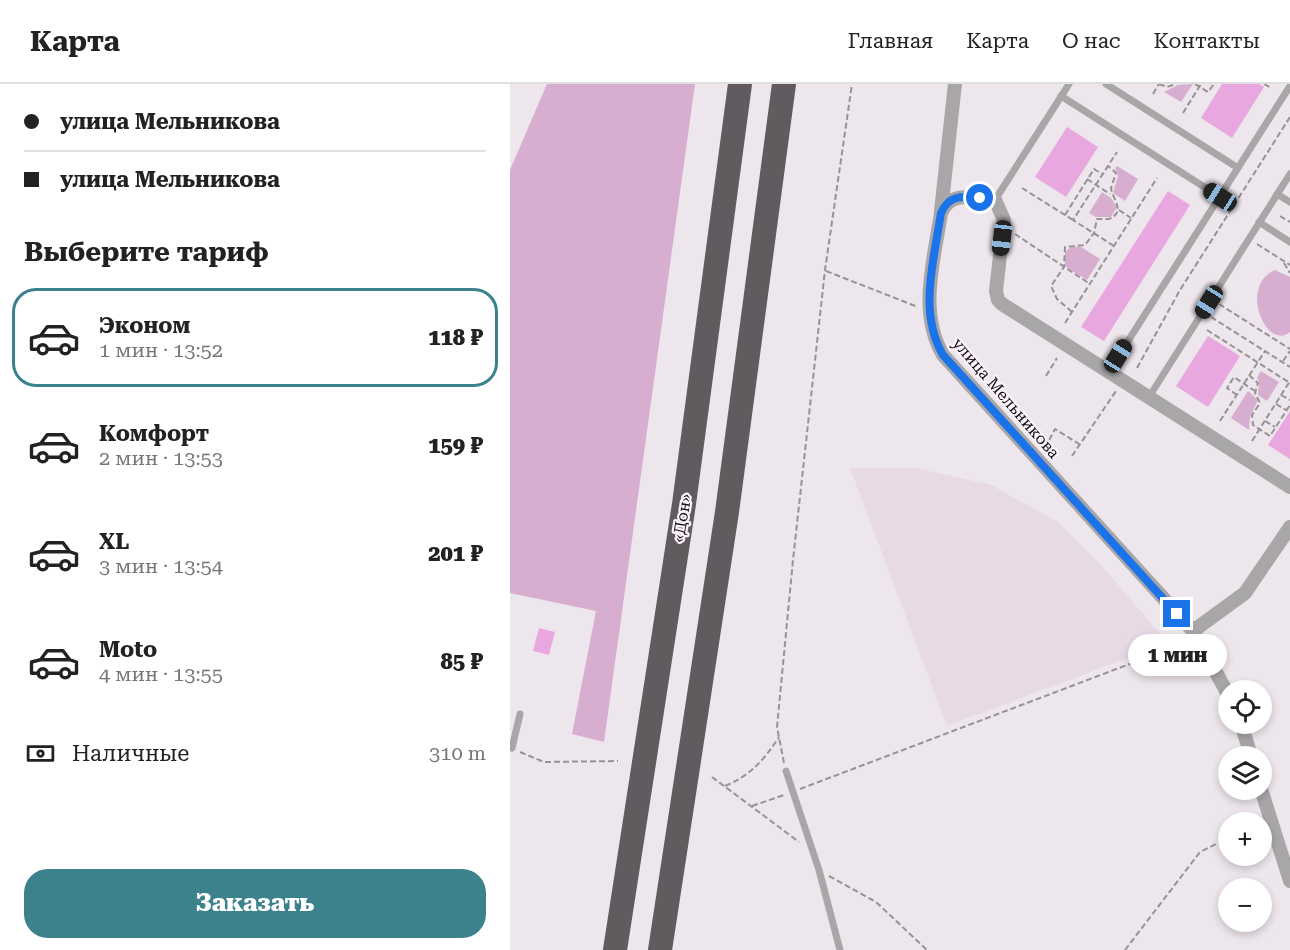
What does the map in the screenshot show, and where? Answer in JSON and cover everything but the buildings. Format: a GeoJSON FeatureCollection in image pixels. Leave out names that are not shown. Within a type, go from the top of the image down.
{"type":"FeatureCollection","features":[{"type":"Feature","properties":{"kind":"highway","name":"«Дон»"},"geometry":{"type":"LineString","coordinates":[[615,950],[684,504],[740,84]]}},
{"type":"Feature","properties":{"kind":"highway"},"geometry":{"type":"LineString","coordinates":[[660,950],[727,512],[784,84]]}},
{"type":"Feature","properties":{"kind":"street","name":"улица Мельникова"},"geometry":{"type":"LineString","coordinates":[[955,84],[929,311],[936,342],[943,355],[1191,636],[1219,680]]}},
{"type":"Feature","properties":{"kind":"street"},"geometry":{"type":"LineString","coordinates":[[941,213],[945,203],[954,197],[995,200],[1004,220],[996,291],[998,300],[1290,487]]}},
{"type":"Feature","properties":{"kind":"street"},"geometry":{"type":"LineString","coordinates":[[1191,636],[1245,593],[1290,527]]}},
{"type":"Feature","properties":{"kind":"street"},"geometry":{"type":"LineString","coordinates":[[1265,800],[1290,880]]}},
{"type":"Feature","properties":{"kind":"lane"},"geometry":{"type":"LineString","coordinates":[[995,200],[1069,84]]}},
{"type":"Feature","properties":{"kind":"lane"},"geometry":{"type":"LineString","coordinates":[[1106,84],[1238,168]]}},
{"type":"Feature","properties":{"kind":"lane"},"geometry":{"type":"LineString","coordinates":[[1109,371],[1290,86]]}},
{"type":"Feature","properties":{"kind":"lane"},"geometry":{"type":"LineString","coordinates":[[1061,96],[1220,197]]}},
{"type":"Feature","properties":{"kind":"lane"},"geometry":{"type":"LineString","coordinates":[[1149,397],[1290,174]]}},
{"type":"Feature","properties":{"kind":"lane"},"geometry":{"type":"LineString","coordinates":[[1277,194],[1290,202]]}},
{"type":"Feature","properties":{"kind":"lane"},"geometry":{"type":"LineString","coordinates":[[1259,222],[1290,242]]}},
{"type":"Feature","properties":{"kind":"lane"},"geometry":{"type":"LineString","coordinates":[[511,747],[520,714]]}},
{"type":"Feature","properties":{"kind":"lane"},"geometry":{"type":"LineString","coordinates":[[786,771],[814,853],[840,950]]}},
{"type":"Feature","properties":{"kind":"path"},"geometry":{"type":"LineString","coordinates":[[786,771],[777,727],[793,560],[825,270],[852,84]]}},
{"type":"Feature","properties":{"kind":"path"},"geometry":{"type":"LineString","coordinates":[[1153,94],[1159,84],[1167,87],[1176,84]]}},
{"type":"Feature","properties":{"kind":"path"},"geometry":{"type":"LineString","coordinates":[[1195,84],[1208,92],[1214,84]]}},
{"type":"Feature","properties":{"kind":"path"},"geometry":{"type":"LineString","coordinates":[[1264,84],[1271,88]]}},
{"type":"Feature","properties":{"kind":"path"},"geometry":{"type":"LineString","coordinates":[[1183,113],[1200,85]]}},
{"type":"Feature","properties":{"kind":"path"},"geometry":{"type":"LineString","coordinates":[[1137,368],[1180,290],[1290,117]]}},
{"type":"Feature","properties":{"kind":"path"},"geometry":{"type":"LineString","coordinates":[[1073,220],[1117,152]]}},
{"type":"Feature","properties":{"kind":"path"},"geometry":{"type":"LineString","coordinates":[[1108,166],[1116,173],[1111,188],[1118,210],[1131,218]]}},
{"type":"Feature","properties":{"kind":"path"},"geometry":{"type":"LineString","coordinates":[[1065,215],[1094,169],[1102,175]]}},
{"type":"Feature","properties":{"kind":"path"},"geometry":{"type":"LineString","coordinates":[[1065,322],[1157,178]]}},
{"type":"Feature","properties":{"kind":"path"},"geometry":{"type":"LineString","coordinates":[[1087,179],[1113,195]]}},
{"type":"Feature","properties":{"kind":"path"},"geometry":{"type":"LineString","coordinates":[[1022,188],[1114,246]]}},
{"type":"Feature","properties":{"kind":"path"},"geometry":{"type":"LineString","coordinates":[[1072,312],[1057,299],[1051,286],[1064,267],[1065,247],[1085,244],[1094,233],[1097,219],[1114,217],[1118,210]]}},
{"type":"Feature","properties":{"kind":"path"},"geometry":{"type":"LineString","coordinates":[[1280,216],[1290,222]]}},
{"type":"Feature","properties":{"kind":"path"},"geometry":{"type":"LineString","coordinates":[[1011,231],[1090,284]]}},
{"type":"Feature","properties":{"kind":"path"},"geometry":{"type":"LineString","coordinates":[[1254,242],[1290,265]]}},
{"type":"Feature","properties":{"kind":"path"},"geometry":{"type":"LineString","coordinates":[[1283,260],[1290,273]]}},
{"type":"Feature","properties":{"kind":"path"},"geometry":{"type":"LineString","coordinates":[[825,270],[929,311]]}},
{"type":"Feature","properties":{"kind":"path"},"geometry":{"type":"LineString","coordinates":[[1216,302],[1290,350],[1283,362]]}},
{"type":"Feature","properties":{"kind":"path"},"geometry":{"type":"LineString","coordinates":[[1208,315],[1290,367]]}},
{"type":"Feature","properties":{"kind":"path"},"geometry":{"type":"LineString","coordinates":[[1207,330],[1290,382],[1252,441]]}},
{"type":"Feature","properties":{"kind":"path"},"geometry":{"type":"LineString","coordinates":[[1220,421],[1265,351]]}},
{"type":"Feature","properties":{"kind":"path"},"geometry":{"type":"LineString","coordinates":[[1046,376],[1058,358]]}},
{"type":"Feature","properties":{"kind":"path"},"geometry":{"type":"LineString","coordinates":[[1250,375],[1258,383],[1256,391],[1260,403],[1251,420],[1253,425],[1270,436],[1290,403],[1281,395]]}},
{"type":"Feature","properties":{"kind":"path"},"geometry":{"type":"LineString","coordinates":[[1237,395],[1227,388],[1234,377],[1256,391]]}},
{"type":"Feature","properties":{"kind":"path"},"geometry":{"type":"LineString","coordinates":[[1072,456],[1119,387]]}},
{"type":"Feature","properties":{"kind":"path"},"geometry":{"type":"LineString","coordinates":[[1276,404],[1286,410]]}},
{"type":"Feature","properties":{"kind":"path"},"geometry":{"type":"LineString","coordinates":[[1265,421],[1275,428]]}},
{"type":"Feature","properties":{"kind":"path"},"geometry":{"type":"LineString","coordinates":[[1042,452],[1055,429],[1079,444]]}},
{"type":"Feature","properties":{"kind":"path"},"geometry":{"type":"LineString","coordinates":[[752,806],[1191,636]]}},
{"type":"Feature","properties":{"kind":"path"},"geometry":{"type":"LineString","coordinates":[[725,786],[743,778],[758,766],[779,737]]}},
{"type":"Feature","properties":{"kind":"path"},"geometry":{"type":"LineString","coordinates":[[511,747],[544,762],[618,761]]}},
{"type":"Feature","properties":{"kind":"path"},"geometry":{"type":"LineString","coordinates":[[712,777],[814,853]]}},
{"type":"Feature","properties":{"kind":"path"},"geometry":{"type":"LineString","coordinates":[[1125,950],[1200,852],[1218,843]]}},
{"type":"Feature","properties":{"kind":"path"},"geometry":{"type":"LineString","coordinates":[[819,870],[876,902],[927,950]]}},
{"type":"Feature","properties":{"kind":"shaded area"},"geometry":{"type":"Polygon","coordinates":[[[547,84],[695,84],[604,742],[572,734],[596,611],[510,593],[510,170],[547,84]]]}},
{"type":"Feature","properties":{"kind":"shaded area"},"geometry":{"type":"Polygon","coordinates":[[[1193,84],[1181,102],[1164,92],[1178,85],[1193,84]]]}},
{"type":"Feature","properties":{"kind":"shaded area"},"geometry":{"type":"Polygon","coordinates":[[[1117,166],[1138,179],[1125,201],[1113,193],[1118,176],[1115,169],[1117,166]]]}},
{"type":"Feature","properties":{"kind":"shaded area"},"geometry":{"type":"Polygon","coordinates":[[[1102,192],[1111,198],[1117,207],[1111,217],[1096,217],[1089,213],[1102,192]]]}},
{"type":"Feature","properties":{"kind":"shaded area"},"geometry":{"type":"Polygon","coordinates":[[[1071,247],[1081,247],[1100,259],[1087,280],[1065,266],[1065,252],[1071,247]]]}},
{"type":"Feature","properties":{"kind":"shaded area"},"geometry":{"type":"Polygon","coordinates":[[[1275,270],[1290,277],[1290,332],[1281,336],[1272,333],[1265,325],[1257,301],[1258,289],[1264,278],[1275,270]]]}},
{"type":"Feature","properties":{"kind":"shaded area"},"geometry":{"type":"Polygon","coordinates":[[[1261,371],[1279,382],[1267,401],[1258,395],[1259,381],[1257,378],[1261,371]]]}},
{"type":"Feature","properties":{"kind":"shaded area"},"geometry":{"type":"Polygon","coordinates":[[[1248,391],[1258,400],[1250,417],[1249,430],[1231,418],[1248,391]]]}},
{"type":"Feature","properties":{"kind":"shaded area"},"geometry":{"type":"Polygon","coordinates":[[[850,468],[916,468],[991,485],[1058,522],[1102,566],[1168,643],[947,726],[850,468]]]}},
{"type":"Feature","properties":{"kind":"route"},"geometry":{"type":"LineString","coordinates":[[980,198],[954,197],[945,203],[941,213],[929,311],[936,342],[943,355],[1177,614]]}}]}
